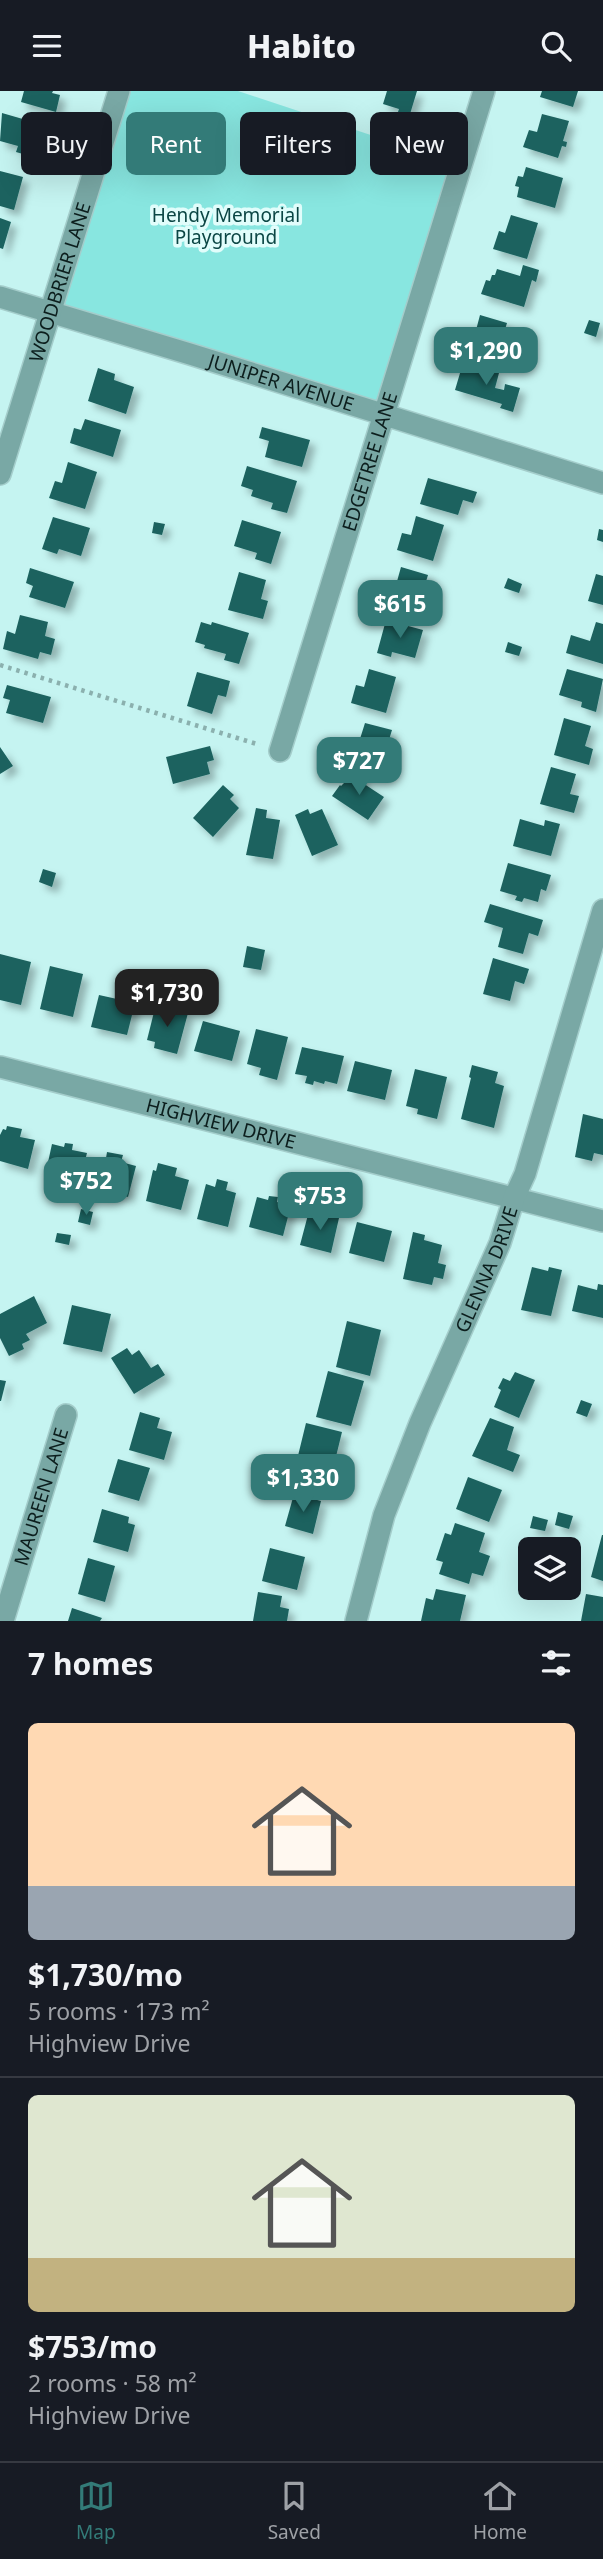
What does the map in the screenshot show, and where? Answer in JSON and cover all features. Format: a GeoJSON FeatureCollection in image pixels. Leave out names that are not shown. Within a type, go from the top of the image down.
{"type":"FeatureCollection","features":[{"type":"Feature","properties":{"kind":"street","name":"WOODBRIER LANE"},"geometry":{"type":"LineString","coordinates":[[0,474],[119,91]]}},
{"type":"Feature","properties":{"kind":"street","name":"EDGETREE LANE"},"geometry":{"type":"LineString","coordinates":[[279,751],[484,91]]}},
{"type":"Feature","properties":{"kind":"street","name":"JUNIPER AVENUE"},"geometry":{"type":"LineString","coordinates":[[0,297],[603,483]]}},
{"type":"Feature","properties":{"kind":"street","name":"GLENNA DRIVE"},"geometry":{"type":"LineString","coordinates":[[356,1621],[384,1515],[419,1423],[499,1243],[525,1174],[603,910]]}},
{"type":"Feature","properties":{"kind":"street","name":"HIGHVIEW DRIVE"},"geometry":{"type":"LineString","coordinates":[[0,1067],[603,1221]]}},
{"type":"Feature","properties":{"kind":"street","name":"MAUREEN LANE"},"geometry":{"type":"LineString","coordinates":[[3,1621],[66,1415]]}},
{"type":"Feature","properties":{"kind":"path"},"geometry":{"type":"LineString","coordinates":[[0,665],[279,751]]}},
{"type":"Feature","properties":{"kind":"green space","name":"Hendy Memorial Playground"},"geometry":{"type":"Polygon","coordinates":[[[119,91],[238,91],[301,112],[240,112],[240,175],[356,175],[356,130],[370,135],[370,175],[458,175],[384,416],[51,313],[93,175],[112,175],[112,114],[119,91]]]}},
{"type":"Feature","properties":{"kind":"building"},"geometry":{"type":"Polygon","coordinates":[[[24,91],[53,91],[52,93],[60,95],[56,112],[21,102],[24,91]]]}},
{"type":"Feature","properties":{"kind":"building"},"geometry":{"type":"Polygon","coordinates":[[[387,91],[417,91],[411,112],[398,112],[399,109],[383,104],[387,91]]]}},
{"type":"Feature","properties":{"kind":"building"},"geometry":{"type":"Polygon","coordinates":[[[542,91],[578,91],[573,107],[540,97],[542,91]]]}},
{"type":"Feature","properties":{"kind":"building"},"geometry":{"type":"Polygon","coordinates":[[[2,113],[21,118],[21,153],[16,152],[18,146],[0,141],[2,113]]]}},
{"type":"Feature","properties":{"kind":"building"},"geometry":{"type":"Polygon","coordinates":[[[542,114],[569,121],[563,141],[567,142],[566,147],[562,146],[558,158],[523,147],[529,130],[537,132],[542,114]]]}},
{"type":"Feature","properties":{"kind":"building"},"geometry":{"type":"Polygon","coordinates":[[[526,167],[563,178],[555,208],[517,197],[519,187],[515,186],[518,176],[523,177],[526,167]]]}},
{"type":"Feature","properties":{"kind":"building"},"geometry":{"type":"Polygon","coordinates":[[[0,171],[23,177],[14,210],[0,206],[0,171]]]}},
{"type":"Feature","properties":{"kind":"building"},"geometry":{"type":"Polygon","coordinates":[[[511,215],[538,223],[527,259],[493,249],[499,231],[505,233],[511,215]]]}},
{"type":"Feature","properties":{"kind":"building"},"geometry":{"type":"Polygon","coordinates":[[[0,218],[11,222],[3,249],[0,248],[0,218]]]}},
{"type":"Feature","properties":{"kind":"building"},"geometry":{"type":"Polygon","coordinates":[[[523,265],[539,270],[536,282],[532,280],[524,307],[481,294],[486,280],[490,281],[497,269],[520,276],[523,265]]]}},
{"type":"Feature","properties":{"kind":"building"},"geometry":{"type":"Polygon","coordinates":[[[480,315],[507,323],[496,359],[462,350],[468,332],[475,334],[480,315]]]}},
{"type":"Feature","properties":{"kind":"building"},"geometry":{"type":"Polygon","coordinates":[[[589,320],[600,323],[596,337],[584,333],[589,320]]]}},
{"type":"Feature","properties":{"kind":"building"},"geometry":{"type":"Polygon","coordinates":[[[463,363],[499,373],[495,388],[504,390],[505,384],[520,388],[513,412],[500,408],[502,404],[455,390],[463,363]]]}},
{"type":"Feature","properties":{"kind":"building"},"geometry":{"type":"Polygon","coordinates":[[[98,368],[115,374],[114,380],[134,387],[126,414],[88,401],[98,368]]]}},
{"type":"Feature","properties":{"kind":"building"},"geometry":{"type":"Polygon","coordinates":[[[85,419],[121,430],[113,457],[70,443],[74,428],[81,430],[85,419]]]}},
{"type":"Feature","properties":{"kind":"building"},"geometry":{"type":"Polygon","coordinates":[[[262,427],[310,440],[302,467],[265,457],[269,441],[259,438],[262,427]]]}},
{"type":"Feature","properties":{"kind":"building"},"geometry":{"type":"Polygon","coordinates":[[[68,462],[97,472],[85,509],[49,498],[55,481],[62,483],[68,462]]]}},
{"type":"Feature","properties":{"kind":"building"},"geometry":{"type":"Polygon","coordinates":[[[247,466],[297,481],[287,513],[271,509],[273,503],[251,496],[253,490],[241,486],[247,466]]]}},
{"type":"Feature","properties":{"kind":"building"},"geometry":{"type":"Polygon","coordinates":[[[428,478],[477,492],[473,503],[463,500],[458,515],[420,504],[428,478]]]}},
{"type":"Feature","properties":{"kind":"building"},"geometry":{"type":"Polygon","coordinates":[[[416,516],[444,525],[433,561],[397,550],[402,533],[411,535],[416,516]]]}},
{"type":"Feature","properties":{"kind":"building"},"geometry":{"type":"Polygon","coordinates":[[[53,517],[90,528],[81,556],[59,549],[57,554],[42,549],[53,517]]]}},
{"type":"Feature","properties":{"kind":"building"},"geometry":{"type":"Polygon","coordinates":[[[242,520],[281,532],[271,564],[255,559],[257,553],[234,546],[242,520]]]}},
{"type":"Feature","properties":{"kind":"building"},"geometry":{"type":"Polygon","coordinates":[[[154,522],[165,524],[162,535],[152,533],[154,522]]]}},
{"type":"Feature","properties":{"kind":"building"},"geometry":{"type":"Polygon","coordinates":[[[599,529],[603,530],[603,542],[597,540],[599,529]]]}},
{"type":"Feature","properties":{"kind":"building"},"geometry":{"type":"Polygon","coordinates":[[[401,567],[428,575],[417,611],[383,601],[388,583],[396,585],[401,567]]]}},
{"type":"Feature","properties":{"kind":"building"},"geometry":{"type":"Polygon","coordinates":[[[30,568],[74,582],[65,608],[29,597],[33,586],[26,583],[30,568]]]}},
{"type":"Feature","properties":{"kind":"building"},"geometry":{"type":"Polygon","coordinates":[[[239,572],[266,580],[261,599],[268,601],[263,619],[228,610],[239,572]]]}},
{"type":"Feature","properties":{"kind":"building"},"geometry":{"type":"Polygon","coordinates":[[[596,574],[603,576],[603,605],[588,601],[596,574]]]}},
{"type":"Feature","properties":{"kind":"building"},"geometry":{"type":"Polygon","coordinates":[[[508,578],[522,584],[519,593],[504,588],[508,578]]]}},
{"type":"Feature","properties":{"kind":"building"},"geometry":{"type":"Polygon","coordinates":[[[20,615],[48,622],[45,636],[55,639],[51,655],[40,652],[38,659],[3,649],[7,631],[15,634],[20,615]]]}},
{"type":"Feature","properties":{"kind":"building"},"geometry":{"type":"Polygon","coordinates":[[[386,620],[423,630],[415,658],[392,652],[391,657],[377,653],[386,620]]]}},
{"type":"Feature","properties":{"kind":"building"},"geometry":{"type":"Polygon","coordinates":[[[201,622],[211,625],[212,622],[249,633],[239,664],[224,660],[226,654],[204,648],[205,645],[195,642],[201,622]]]}},
{"type":"Feature","properties":{"kind":"building"},"geometry":{"type":"Polygon","coordinates":[[[596,622],[603,624],[603,664],[566,653],[571,635],[590,641],[596,622]]]}},
{"type":"Feature","properties":{"kind":"building"},"geometry":{"type":"Polygon","coordinates":[[[508,642],[522,647],[519,656],[505,652],[508,642]]]}},
{"type":"Feature","properties":{"kind":"building"},"geometry":{"type":"Polygon","coordinates":[[[369,669],[396,677],[386,713],[351,703],[356,685],[364,687],[369,669]]]}},
{"type":"Feature","properties":{"kind":"building"},"geometry":{"type":"Polygon","coordinates":[[[567,669],[603,679],[596,712],[581,707],[582,702],[559,695],[567,669]]]}},
{"type":"Feature","properties":{"kind":"building"},"geometry":{"type":"Polygon","coordinates":[[[197,672],[230,681],[226,697],[218,695],[212,714],[187,706],[197,672]]]}},
{"type":"Feature","properties":{"kind":"building"},"geometry":{"type":"Polygon","coordinates":[[[7,685],[51,697],[43,723],[6,713],[10,700],[3,698],[7,685]]]}},
{"type":"Feature","properties":{"kind":"building"},"geometry":{"type":"Polygon","coordinates":[[[564,718],[591,726],[585,746],[593,749],[589,765],[554,755],[564,718]]]}},
{"type":"Feature","properties":{"kind":"building"},"geometry":{"type":"Polygon","coordinates":[[[365,723],[392,730],[381,766],[347,757],[352,740],[359,742],[365,723]]]}},
{"type":"Feature","properties":{"kind":"building"},"geometry":{"type":"Polygon","coordinates":[[[210,746],[214,760],[207,762],[210,774],[173,784],[166,757],[210,746]]]}},
{"type":"Feature","properties":{"kind":"building"},"geometry":{"type":"Polygon","coordinates":[[[0,747],[13,766],[0,774],[0,747]]]}},
{"type":"Feature","properties":{"kind":"building"},"geometry":{"type":"Polygon","coordinates":[[[551,767],[576,774],[570,794],[579,796],[574,813],[540,804],[551,767]]]}},
{"type":"Feature","properties":{"kind":"building"},"geometry":{"type":"Polygon","coordinates":[[[352,776],[384,797],[368,820],[332,796],[340,785],[347,783],[352,776]]]}},
{"type":"Feature","properties":{"kind":"building"},"geometry":{"type":"Polygon","coordinates":[[[223,785],[234,795],[230,799],[239,808],[213,837],[193,818],[223,785]]]}},
{"type":"Feature","properties":{"kind":"building"},"geometry":{"type":"Polygon","coordinates":[[[256,808],[267,810],[266,818],[280,820],[273,859],[246,855],[256,808]]]}},
{"type":"Feature","properties":{"kind":"building"},"geometry":{"type":"Polygon","coordinates":[[[308,809],[310,814],[322,809],[338,845],[312,856],[295,815],[308,809]]]}},
{"type":"Feature","properties":{"kind":"building"},"geometry":{"type":"Polygon","coordinates":[[[520,819],[544,826],[545,820],[560,824],[551,856],[513,846],[520,819]]]}},
{"type":"Feature","properties":{"kind":"building"},"geometry":{"type":"Polygon","coordinates":[[[508,863],[551,875],[546,891],[541,889],[538,902],[524,898],[522,902],[515,900],[517,896],[500,891],[508,863]]]}},
{"type":"Feature","properties":{"kind":"building"},"geometry":{"type":"Polygon","coordinates":[[[43,869],[56,873],[52,887],[39,882],[43,869]]]}},
{"type":"Feature","properties":{"kind":"building"},"geometry":{"type":"Polygon","coordinates":[[[490,904],[543,920],[538,936],[529,933],[523,954],[498,947],[503,928],[484,922],[490,904]]]}},
{"type":"Feature","properties":{"kind":"building"},"geometry":{"type":"Polygon","coordinates":[[[247,946],[265,950],[261,970],[243,967],[247,946]]]}},
{"type":"Feature","properties":{"kind":"building"},"geometry":{"type":"Polygon","coordinates":[[[0,954],[31,962],[21,1005],[0,1000],[0,954]]]}},
{"type":"Feature","properties":{"kind":"building"},"geometry":{"type":"Polygon","coordinates":[[[493,958],[529,969],[524,984],[515,981],[510,1001],[483,994],[493,958]]]}},
{"type":"Feature","properties":{"kind":"building"},"geometry":{"type":"Polygon","coordinates":[[[50,966],[83,974],[73,1017],[40,1009],[50,966]]]}},
{"type":"Feature","properties":{"kind":"building"},"geometry":{"type":"Polygon","coordinates":[[[99,995],[135,1003],[127,1035],[91,1027],[99,995]]]}},
{"type":"Feature","properties":{"kind":"building"},"geometry":{"type":"Polygon","coordinates":[[[156,1004],[188,1013],[177,1054],[154,1048],[155,1042],[147,1040],[156,1004]]]}},
{"type":"Feature","properties":{"kind":"building"},"geometry":{"type":"Polygon","coordinates":[[[203,1021],[240,1031],[232,1061],[194,1051],[203,1021]]]}},
{"type":"Feature","properties":{"kind":"building"},"geometry":{"type":"Polygon","coordinates":[[[256,1029],[288,1037],[277,1080],[259,1075],[261,1068],[247,1064],[256,1029]]]}},
{"type":"Feature","properties":{"kind":"building"},"geometry":{"type":"Polygon","coordinates":[[[302,1047],[344,1056],[337,1084],[314,1081],[313,1085],[305,1083],[307,1076],[295,1074],[302,1047]]]}},
{"type":"Feature","properties":{"kind":"building"},"geometry":{"type":"Polygon","coordinates":[[[355,1061],[392,1070],[385,1100],[347,1091],[355,1061]]]}},
{"type":"Feature","properties":{"kind":"building"},"geometry":{"type":"Polygon","coordinates":[[[472,1065],[498,1072],[495,1083],[504,1086],[494,1128],[461,1119],[472,1065]]]}},
{"type":"Feature","properties":{"kind":"building"},"geometry":{"type":"Polygon","coordinates":[[[415,1069],[447,1077],[437,1119],[417,1114],[418,1109],[406,1106],[415,1069]]]}},
{"type":"Feature","properties":{"kind":"building"},"geometry":{"type":"Polygon","coordinates":[[[583,1114],[603,1119],[603,1155],[594,1153],[592,1161],[575,1157],[583,1114]]]}},
{"type":"Feature","properties":{"kind":"building"},"geometry":{"type":"Polygon","coordinates":[[[7,1126],[22,1129],[20,1137],[35,1140],[28,1169],[0,1161],[0,1135],[7,1126]]]}},
{"type":"Feature","properties":{"kind":"building"},"geometry":{"type":"Polygon","coordinates":[[[65,1143],[73,1144],[72,1150],[87,1153],[79,1184],[45,1176],[52,1144],[64,1147],[65,1143]]]}},
{"type":"Feature","properties":{"kind":"building"},"geometry":{"type":"Polygon","coordinates":[[[107,1152],[123,1155],[121,1162],[136,1166],[128,1197],[93,1188],[101,1157],[106,1158],[107,1152]]]}},
{"type":"Feature","properties":{"kind":"building"},"geometry":{"type":"Polygon","coordinates":[[[158,1163],[177,1168],[175,1176],[189,1180],[181,1210],[146,1201],[153,1170],[156,1171],[158,1163]]]}},
{"type":"Feature","properties":{"kind":"building"},"geometry":{"type":"Polygon","coordinates":[[[217,1179],[228,1182],[226,1190],[236,1193],[228,1227],[197,1219],[206,1184],[215,1187],[217,1179]]]}},
{"type":"Feature","properties":{"kind":"building"},"geometry":{"type":"Polygon","coordinates":[[[269,1196],[278,1197],[277,1202],[291,1205],[283,1236],[249,1227],[257,1197],[268,1200],[269,1196]]]}},
{"type":"Feature","properties":{"kind":"building"},"geometry":{"type":"Polygon","coordinates":[[[81,1209],[93,1212],[90,1225],[78,1222],[81,1209]]]}},
{"type":"Feature","properties":{"kind":"building"},"geometry":{"type":"Polygon","coordinates":[[[309,1211],[339,1218],[331,1253],[300,1245],[309,1211]]]}},
{"type":"Feature","properties":{"kind":"building"},"geometry":{"type":"Polygon","coordinates":[[[357,1222],[392,1231],[384,1262],[349,1253],[357,1222]]]}},
{"type":"Feature","properties":{"kind":"building"},"geometry":{"type":"Polygon","coordinates":[[[413,1232],[425,1235],[424,1240],[442,1245],[438,1263],[446,1265],[443,1279],[434,1277],[432,1285],[403,1279],[413,1232]]]}},
{"type":"Feature","properties":{"kind":"building"},"geometry":{"type":"Polygon","coordinates":[[[57,1233],[71,1235],[69,1245],[55,1242],[57,1233]]]}},
{"type":"Feature","properties":{"kind":"building"},"geometry":{"type":"Polygon","coordinates":[[[532,1267],[548,1271],[549,1267],[562,1270],[551,1316],[521,1310],[532,1267]]]}},
{"type":"Feature","properties":{"kind":"building"},"geometry":{"type":"Polygon","coordinates":[[[598,1284],[603,1285],[603,1318],[572,1311],[578,1285],[597,1290],[598,1284]]]}},
{"type":"Feature","properties":{"kind":"building"},"geometry":{"type":"Polygon","coordinates":[[[34,1296],[47,1323],[26,1334],[30,1340],[22,1344],[24,1349],[9,1356],[0,1338],[0,1314],[34,1296]]]}},
{"type":"Feature","properties":{"kind":"building"},"geometry":{"type":"Polygon","coordinates":[[[72,1305],[111,1314],[102,1352],[63,1344],[72,1305]]]}},
{"type":"Feature","properties":{"kind":"building"},"geometry":{"type":"Polygon","coordinates":[[[347,1321],[381,1330],[370,1376],[336,1367],[347,1321]]]}},
{"type":"Feature","properties":{"kind":"building"},"geometry":{"type":"Polygon","coordinates":[[[127,1348],[132,1355],[139,1350],[151,1368],[158,1364],[165,1375],[134,1394],[111,1358],[127,1348]]]}},
{"type":"Feature","properties":{"kind":"building"},"geometry":{"type":"Polygon","coordinates":[[[328,1371],[364,1381],[351,1426],[316,1417],[328,1371]]]}},
{"type":"Feature","properties":{"kind":"building"},"geometry":{"type":"Polygon","coordinates":[[[515,1372],[535,1380],[519,1418],[494,1407],[503,1378],[510,1381],[515,1372]]]}},
{"type":"Feature","properties":{"kind":"building"},"geometry":{"type":"Polygon","coordinates":[[[0,1380],[6,1381],[1,1401],[0,1401],[0,1380]]]}},
{"type":"Feature","properties":{"kind":"building"},"geometry":{"type":"Polygon","coordinates":[[[581,1400],[592,1404],[587,1417],[576,1413],[581,1400]]]}},
{"type":"Feature","properties":{"kind":"building"},"geometry":{"type":"Polygon","coordinates":[[[140,1412],[160,1418],[157,1428],[172,1432],[164,1460],[129,1450],[140,1412]]]}},
{"type":"Feature","properties":{"kind":"building"},"geometry":{"type":"Polygon","coordinates":[[[490,1418],[514,1427],[507,1450],[520,1455],[513,1472],[472,1456],[490,1418]]]}},
{"type":"Feature","properties":{"kind":"building"},"geometry":{"type":"Polygon","coordinates":[[[306,1423],[342,1432],[331,1477],[295,1468],[306,1423]]]}},
{"type":"Feature","properties":{"kind":"building"},"geometry":{"type":"Polygon","coordinates":[[[118,1459],[150,1468],[139,1501],[108,1492],[118,1459]]]}},
{"type":"Feature","properties":{"kind":"building"},"geometry":{"type":"Polygon","coordinates":[[[468,1477],[502,1490],[489,1522],[456,1509],[468,1477]]]}},
{"type":"Feature","properties":{"kind":"building"},"geometry":{"type":"Polygon","coordinates":[[[294,1494],[321,1501],[313,1534],[285,1526],[294,1494]]]}},
{"type":"Feature","properties":{"kind":"building"},"geometry":{"type":"Polygon","coordinates":[[[102,1509],[129,1517],[128,1523],[135,1525],[128,1552],[93,1542],[102,1509]]]}},
{"type":"Feature","properties":{"kind":"building"},"geometry":{"type":"Polygon","coordinates":[[[558,1512],[573,1516],[569,1529],[555,1525],[558,1512]]]}},
{"type":"Feature","properties":{"kind":"building"},"geometry":{"type":"Polygon","coordinates":[[[533,1516],[548,1520],[545,1531],[530,1528],[533,1516]]]}},
{"type":"Feature","properties":{"kind":"building"},"geometry":{"type":"Polygon","coordinates":[[[455,1523],[485,1533],[479,1552],[490,1556],[483,1576],[472,1573],[469,1584],[439,1574],[443,1562],[436,1560],[445,1533],[451,1535],[455,1523]]]}},
{"type":"Feature","properties":{"kind":"building"},"geometry":{"type":"Polygon","coordinates":[[[603,1535],[603,1581],[591,1577],[603,1535]]]}},
{"type":"Feature","properties":{"kind":"building"},"geometry":{"type":"Polygon","coordinates":[[[270,1548],[305,1557],[297,1590],[262,1581],[270,1548]]]}},
{"type":"Feature","properties":{"kind":"building"},"geometry":{"type":"Polygon","coordinates":[[[88,1558],[115,1566],[105,1602],[78,1594],[88,1558]]]}},
{"type":"Feature","properties":{"kind":"building"},"geometry":{"type":"Polygon","coordinates":[[[436,1589],[466,1595],[460,1621],[421,1621],[426,1598],[433,1600],[436,1589]]]}},
{"type":"Feature","properties":{"kind":"building"},"geometry":{"type":"Polygon","coordinates":[[[258,1592],[282,1596],[280,1607],[289,1609],[287,1621],[253,1621],[258,1592]]]}},
{"type":"Feature","properties":{"kind":"building"},"geometry":{"type":"Polygon","coordinates":[[[586,1594],[603,1597],[603,1621],[581,1621],[586,1594]]]}},
{"type":"Feature","properties":{"kind":"building"},"geometry":{"type":"Polygon","coordinates":[[[72,1608],[102,1618],[100,1621],[68,1621],[72,1608]]]}}]}
